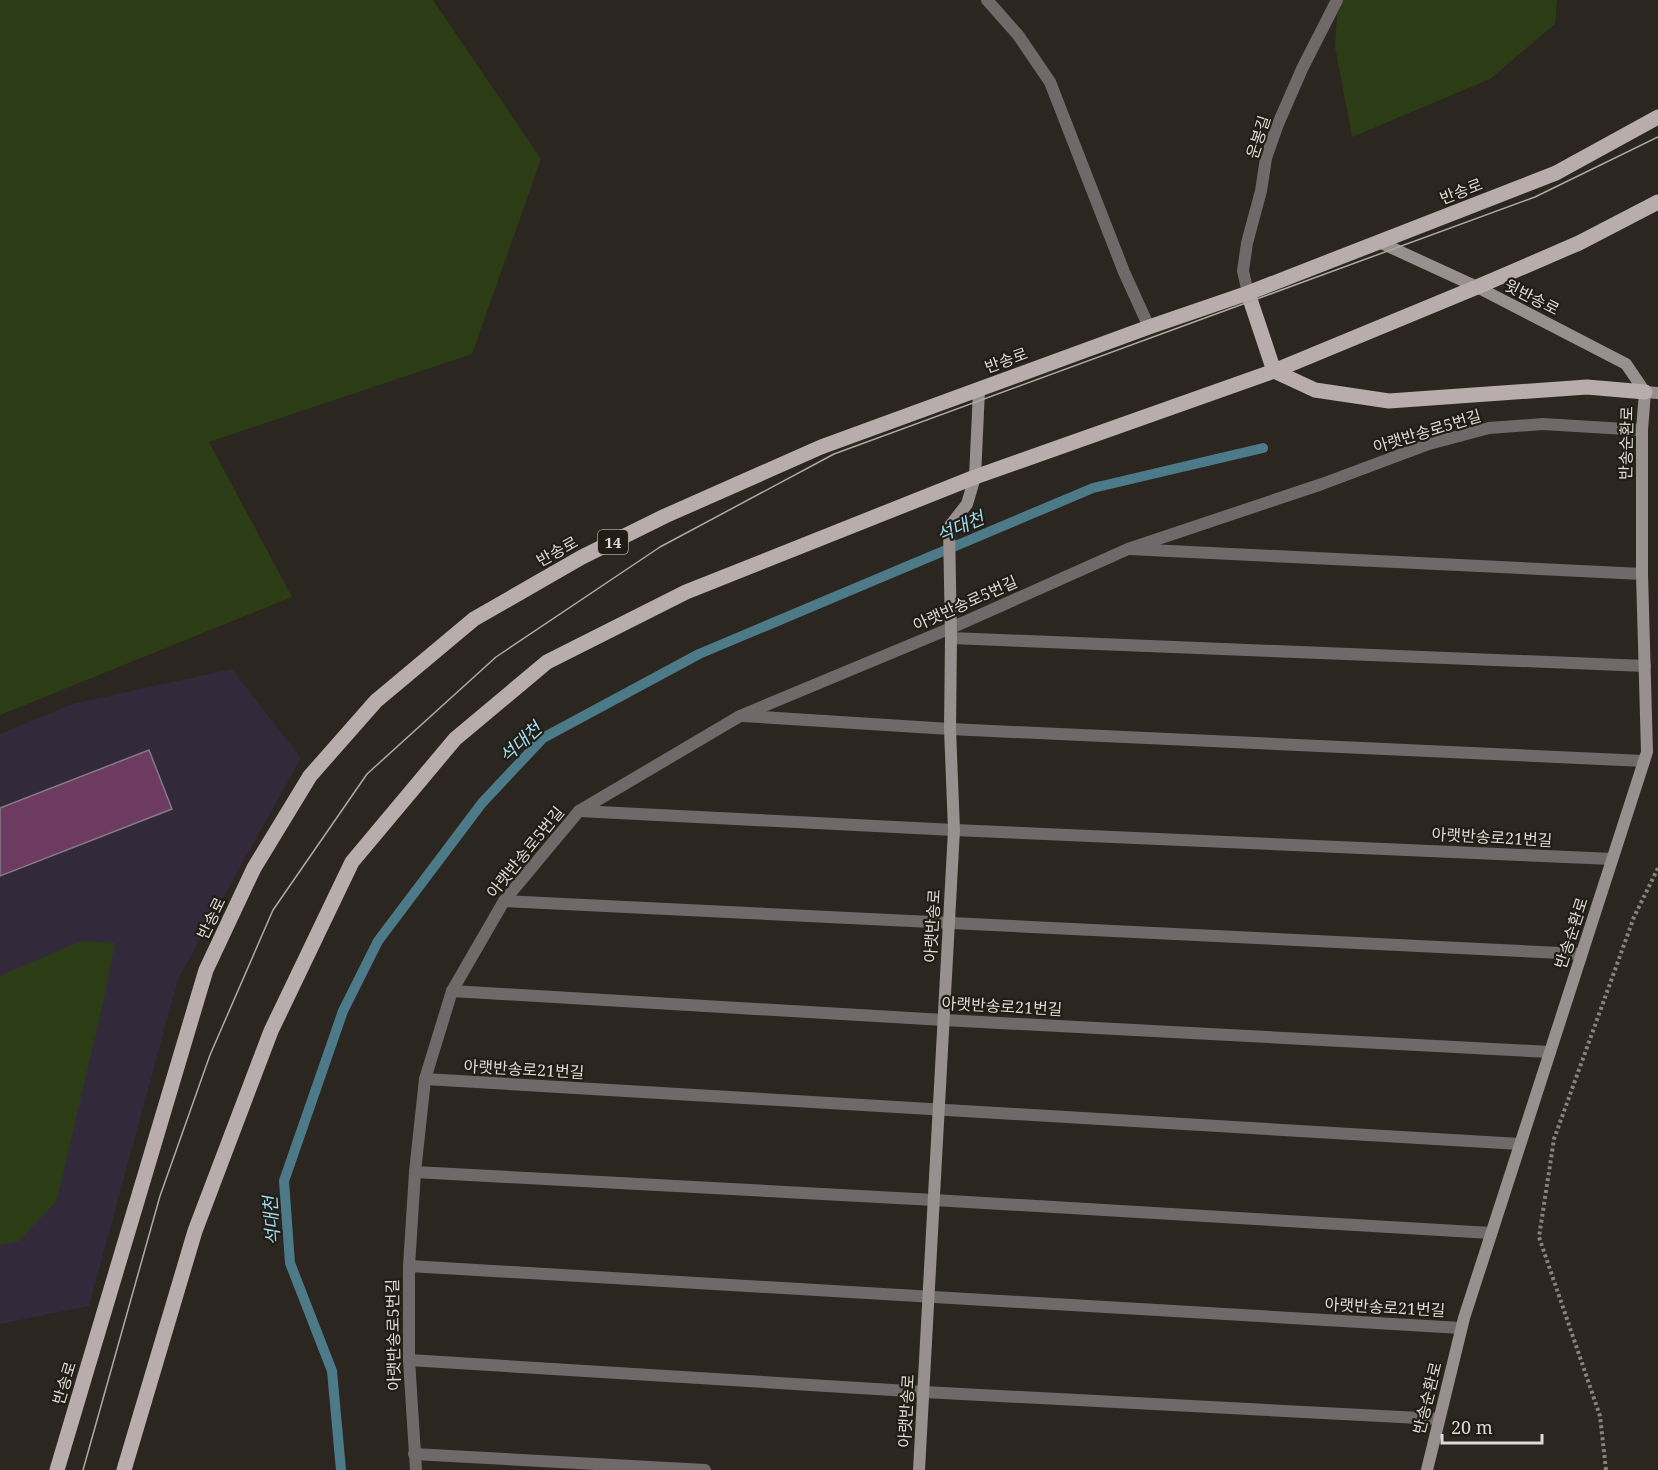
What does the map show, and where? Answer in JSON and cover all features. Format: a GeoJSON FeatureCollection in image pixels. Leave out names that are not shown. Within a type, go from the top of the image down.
{"type":"FeatureCollection","features":[{"type":"Feature","properties":{"kind":"main road","name":"반송로"},"geometry":{"type":"LineString","coordinates":[[57,1470],[206,970],[254,868],[310,776],[376,701],[474,619],[572,562],[665,516],[821,447],[1248,293],[1556,173],[1658,117]]}},
{"type":"Feature","properties":{"kind":"main road"},"geometry":{"type":"LineString","coordinates":[[123,1470],[195,1231],[271,1032],[352,861],[455,739],[547,662],[686,592],[975,477],[1274,371],[1579,243],[1658,202]]}},
{"type":"Feature","properties":{"kind":"main road","name":"윗반송로"},"geometry":{"type":"LineString","coordinates":[[1379,242],[1477,287],[1626,364],[1651,392]]}},
{"type":"Feature","properties":{"kind":"main road"},"geometry":{"type":"LineString","coordinates":[[1248,293],[1274,371],[1315,390],[1389,401],[1587,387],[1651,392]]}},
{"type":"Feature","properties":{"kind":"main road","name":"아랫반송로"},"geometry":{"type":"LineString","coordinates":[[919,1470],[954,830],[950,729],[950,527],[967,504],[975,477],[979,390]]}},
{"type":"Feature","properties":{"kind":"main road","name":"반송순환로"},"geometry":{"type":"LineString","coordinates":[[1427,1470],[1461,1328],[1647,752],[1642,574],[1642,430],[1651,392]]}},
{"type":"Feature","properties":{"kind":"street"},"geometry":{"type":"LineString","coordinates":[[987,0],[1018,35],[1050,82],[1124,272],[1149,327]]}},
{"type":"Feature","properties":{"kind":"street","name":"운봉길"},"geometry":{"type":"LineString","coordinates":[[1248,293],[1243,271],[1266,158],[1302,69],[1337,0]]}},
{"type":"Feature","properties":{"kind":"street","name":"아랫반송로5번길"},"geometry":{"type":"LineString","coordinates":[[416,1470],[409,1360],[409,1266],[425,1079],[452,991],[504,901],[579,811],[740,716],[951,628],[1128,549],[1322,484],[1429,444],[1488,428],[1543,424],[1642,430]]}},
{"type":"Feature","properties":{"kind":"street","name":"아랫반송로5번길"},"geometry":{"type":"LineString","coordinates":[[1128,549],[1642,574]]}},
{"type":"Feature","properties":{"kind":"street"},"geometry":{"type":"LineString","coordinates":[[951,628],[1644,666]]}},
{"type":"Feature","properties":{"kind":"street"},"geometry":{"type":"LineString","coordinates":[[740,716],[950,729],[1644,761]]}},
{"type":"Feature","properties":{"kind":"street","name":"아랫반송로21번길"},"geometry":{"type":"LineString","coordinates":[[579,811],[1612,859]]}},
{"type":"Feature","properties":{"kind":"street"},"geometry":{"type":"LineString","coordinates":[[504,901],[1581,954]]}},
{"type":"Feature","properties":{"kind":"street","name":"아랫반송로21번길"},"geometry":{"type":"LineString","coordinates":[[452,991],[1550,1052]]}},
{"type":"Feature","properties":{"kind":"street","name":"아랫반송로21번길"},"geometry":{"type":"LineString","coordinates":[[425,1079],[1520,1144]]}},
{"type":"Feature","properties":{"kind":"street"},"geometry":{"type":"LineString","coordinates":[[416,1172],[1491,1233]]}},
{"type":"Feature","properties":{"kind":"street","name":"아랫반송로21번길"},"geometry":{"type":"LineString","coordinates":[[409,1266],[1461,1328]]}},
{"type":"Feature","properties":{"kind":"street"},"geometry":{"type":"LineString","coordinates":[[409,1360],[924,1392],[1439,1419]]}},
{"type":"Feature","properties":{"kind":"street"},"geometry":{"type":"LineString","coordinates":[[414,1454],[705,1470]]}},
{"type":"Feature","properties":{"kind":"path"},"geometry":{"type":"LineString","coordinates":[[1606,1470],[1600,1416],[1539,1237],[1554,1139],[1634,917],[1658,868]]}},
{"type":"Feature","properties":{"kind":"shaded area"},"geometry":{"type":"Polygon","coordinates":[[[232,669],[301,758],[178,979],[89,1306],[0,1324],[0,734],[72,704],[232,669]]]}},
{"type":"Feature","properties":{"kind":"green space"},"geometry":{"type":"Polygon","coordinates":[[[0,0],[433,0],[541,159],[472,354],[209,442],[292,597],[0,715],[0,0]]]}},
{"type":"Feature","properties":{"kind":"green space"},"geometry":{"type":"Polygon","coordinates":[[[1338,0],[1557,0],[1555,24],[1490,79],[1352,137],[1335,47],[1338,0]]]}},
{"type":"Feature","properties":{"kind":"green space"},"geometry":{"type":"Polygon","coordinates":[[[81,941],[115,943],[57,1200],[19,1241],[0,1245],[0,976],[81,941]]]}},
{"type":"Feature","properties":{"kind":"building"},"geometry":{"type":"Polygon","coordinates":[[[149,750],[172,809],[0,876],[0,808],[149,750]]]}},
{"type":"Feature","properties":{"kind":"waterway","name":"석대천"},"geometry":{"type":"LineString","coordinates":[[341,1470],[332,1371],[290,1263],[284,1181],[343,1011],[378,941],[482,803],[543,738],[699,654],[1093,488],[1263,448]]}},
{"type":"Feature","properties":{"kind":"tram line"},"geometry":{"type":"LineString","coordinates":[[83,1470],[160,1196],[210,1055],[273,910],[367,774],[496,657],[660,547],[834,454],[1535,197],[1658,137]]}}]}
